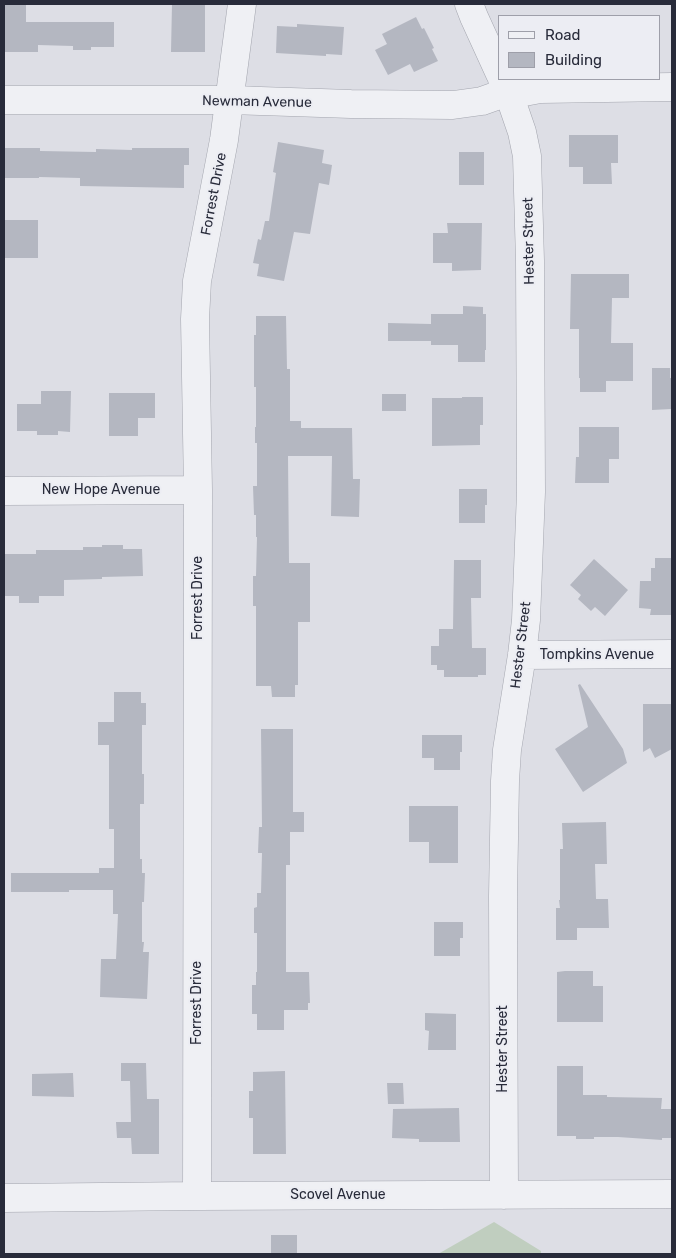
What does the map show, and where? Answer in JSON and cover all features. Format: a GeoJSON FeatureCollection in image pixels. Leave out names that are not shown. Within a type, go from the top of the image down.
{"type":"FeatureCollection","features":[{"type":"Feature","properties":{"kind":"street","name":"Forrest Drive"},"geometry":{"type":"LineString","coordinates":[[197,1196],[197,281],[224,140],[242,4]]}},
{"type":"Feature","properties":{"kind":"street","name":"Hester Street"},"geometry":{"type":"LineString","coordinates":[[469,4],[498,70]]}},
{"type":"Feature","properties":{"kind":"street","name":"Newman Avenue"},"geometry":{"type":"LineString","coordinates":[[4,100],[230,100],[453,105],[496,96],[505,85],[524,92],[540,89],[672,87]]}},
{"type":"Feature","properties":{"kind":"street","name":"Hester Street"},"geometry":{"type":"LineString","coordinates":[[504,1195],[503,896],[505,781],[507,750],[526,620],[531,492],[530,252],[527,156],[522,132],[505,85]]}},
{"type":"Feature","properties":{"kind":"street","name":"New Hope Avenue"},"geometry":{"type":"LineString","coordinates":[[4,491],[198,490]]}},
{"type":"Feature","properties":{"kind":"street","name":"Tompkins Avenue"},"geometry":{"type":"LineString","coordinates":[[522,655],[672,654]]}},
{"type":"Feature","properties":{"kind":"street","name":"Scovel Avenue"},"geometry":{"type":"LineString","coordinates":[[4,1198],[672,1194]]}},
{"type":"Feature","properties":{"kind":"green space"},"geometry":{"type":"Polygon","coordinates":[[[494,1222],[541,1251],[541,1254],[438,1254],[494,1222]]]}},
{"type":"Feature","properties":{"kind":"building"},"geometry":{"type":"Polygon","coordinates":[[[4,4],[26,4],[26,22],[114,22],[114,47],[91,47],[91,50],[73,50],[73,46],[38,45],[38,52],[4,52],[4,4]]]}},
{"type":"Feature","properties":{"kind":"building"},"geometry":{"type":"Polygon","coordinates":[[[172,4],[205,4],[205,52],[171,52],[172,4]]]}},
{"type":"Feature","properties":{"kind":"building"},"geometry":{"type":"Polygon","coordinates":[[[416,17],[434,48],[432,49],[438,61],[414,72],[410,64],[388,75],[375,50],[387,44],[382,34],[416,17]]]}},
{"type":"Feature","properties":{"kind":"building"},"geometry":{"type":"Polygon","coordinates":[[[297,24],[344,27],[342,55],[276,53],[277,26],[297,27],[297,24]]]}},
{"type":"Feature","properties":{"kind":"building"},"geometry":{"type":"Polygon","coordinates":[[[569,135],[618,135],[618,163],[611,163],[612,184],[583,184],[583,167],[569,167],[569,135]]]}},
{"type":"Feature","properties":{"kind":"building"},"geometry":{"type":"Polygon","coordinates":[[[278,142],[324,150],[322,163],[332,165],[329,185],[319,183],[310,234],[294,232],[284,281],[257,276],[259,264],[253,263],[258,239],[261,240],[265,221],[269,221],[276,173],[273,172],[278,142]]]}},
{"type":"Feature","properties":{"kind":"building"},"geometry":{"type":"Polygon","coordinates":[[[4,148],[40,148],[40,151],[96,152],[96,149],[189,148],[189,165],[184,165],[184,188],[80,186],[80,178],[4,178],[4,148]]]}},
{"type":"Feature","properties":{"kind":"building"},"geometry":{"type":"Polygon","coordinates":[[[459,152],[484,152],[484,185],[459,185],[459,152]]]}},
{"type":"Feature","properties":{"kind":"building"},"geometry":{"type":"Polygon","coordinates":[[[4,220],[38,220],[38,258],[4,258],[4,220]]]}},
{"type":"Feature","properties":{"kind":"building"},"geometry":{"type":"Polygon","coordinates":[[[447,223],[482,223],[481,270],[452,271],[452,263],[433,263],[433,233],[448,233],[447,223]]]}},
{"type":"Feature","properties":{"kind":"building"},"geometry":{"type":"Polygon","coordinates":[[[571,274],[629,274],[629,298],[612,298],[611,343],[633,343],[633,381],[606,381],[606,392],[580,392],[579,329],[570,329],[571,274]]]}},
{"type":"Feature","properties":{"kind":"building"},"geometry":{"type":"Polygon","coordinates":[[[463,306],[483,307],[483,314],[486,314],[485,362],[458,362],[458,345],[431,345],[431,341],[388,341],[388,323],[431,324],[431,314],[463,314],[463,306]]]}},
{"type":"Feature","properties":{"kind":"building"},"geometry":{"type":"Polygon","coordinates":[[[256,316],[286,316],[287,369],[290,369],[290,421],[301,421],[301,428],[352,428],[353,479],[360,479],[359,517],[331,516],[332,456],[288,456],[289,563],[310,563],[310,622],[298,622],[298,685],[295,685],[295,697],[272,697],[271,686],[256,686],[256,606],[253,606],[253,576],[256,576],[257,537],[253,486],[257,486],[257,443],[255,443],[256,387],[254,387],[256,316]]]}},
{"type":"Feature","properties":{"kind":"building"},"geometry":{"type":"Polygon","coordinates":[[[652,368],[670,368],[672,384],[671,409],[652,410],[652,368]]]}},
{"type":"Feature","properties":{"kind":"building"},"geometry":{"type":"Polygon","coordinates":[[[41,391],[71,391],[70,432],[58,431],[58,435],[37,435],[37,431],[17,431],[17,404],[41,404],[41,391]]]}},
{"type":"Feature","properties":{"kind":"building"},"geometry":{"type":"Polygon","coordinates":[[[109,393],[155,393],[155,418],[138,418],[138,436],[109,436],[109,393]]]}},
{"type":"Feature","properties":{"kind":"building"},"geometry":{"type":"Polygon","coordinates":[[[382,394],[406,394],[406,411],[382,411],[382,394]]]}},
{"type":"Feature","properties":{"kind":"building"},"geometry":{"type":"Polygon","coordinates":[[[483,397],[483,425],[480,425],[480,445],[432,446],[432,398],[483,397]]]}},
{"type":"Feature","properties":{"kind":"building"},"geometry":{"type":"Polygon","coordinates":[[[579,427],[619,427],[619,459],[609,459],[609,483],[575,483],[576,457],[579,457],[579,427]]]}},
{"type":"Feature","properties":{"kind":"building"},"geometry":{"type":"Polygon","coordinates":[[[459,489],[487,489],[485,523],[459,523],[459,489]]]}},
{"type":"Feature","properties":{"kind":"building"},"geometry":{"type":"Polygon","coordinates":[[[102,545],[123,545],[123,549],[142,549],[143,576],[64,580],[64,596],[39,596],[39,603],[19,603],[19,596],[4,596],[4,554],[36,554],[36,550],[83,550],[83,547],[102,547],[102,545]]]}},
{"type":"Feature","properties":{"kind":"building"},"geometry":{"type":"Polygon","coordinates":[[[655,558],[672,558],[672,615],[650,615],[651,609],[639,608],[640,581],[651,581],[651,568],[655,568],[655,558]]]}},
{"type":"Feature","properties":{"kind":"building"},"geometry":{"type":"Polygon","coordinates":[[[594,559],[628,590],[605,616],[595,607],[591,611],[578,599],[581,595],[570,585],[594,559]]]}},
{"type":"Feature","properties":{"kind":"building"},"geometry":{"type":"Polygon","coordinates":[[[454,560],[481,560],[481,598],[471,598],[472,648],[486,648],[486,675],[478,675],[478,677],[444,677],[444,670],[437,670],[437,665],[431,665],[431,646],[439,646],[439,629],[453,629],[454,560]]]}},
{"type":"Feature","properties":{"kind":"building"},"geometry":{"type":"Polygon","coordinates":[[[580,684],[623,749],[627,763],[583,792],[555,749],[588,727],[578,685],[580,684]]]}},
{"type":"Feature","properties":{"kind":"building"},"geometry":{"type":"Polygon","coordinates":[[[114,692],[141,692],[141,703],[146,703],[146,725],[142,725],[144,804],[140,804],[140,859],[142,859],[142,873],[145,873],[144,902],[142,902],[142,942],[144,942],[143,952],[149,952],[147,999],[100,997],[101,959],[116,959],[118,914],[113,914],[113,890],[11,892],[11,873],[99,873],[99,868],[114,868],[114,829],[109,829],[109,745],[98,745],[98,722],[114,722],[114,692]]]}},
{"type":"Feature","properties":{"kind":"building"},"geometry":{"type":"Polygon","coordinates":[[[643,704],[672,704],[672,749],[655,758],[650,748],[643,752],[643,704]]]}},
{"type":"Feature","properties":{"kind":"building"},"geometry":{"type":"Polygon","coordinates":[[[261,729],[293,729],[293,812],[304,812],[304,832],[290,832],[290,865],[286,865],[286,972],[309,972],[310,1003],[308,1003],[308,1010],[284,1010],[284,1030],[257,1030],[257,1014],[252,1014],[252,985],[256,985],[257,972],[257,933],[254,933],[254,908],[257,907],[257,893],[261,893],[262,853],[258,853],[259,827],[262,827],[261,729]]]}},
{"type":"Feature","properties":{"kind":"building"},"geometry":{"type":"Polygon","coordinates":[[[422,735],[462,735],[460,770],[434,770],[434,758],[422,758],[422,735]]]}},
{"type":"Feature","properties":{"kind":"building"},"geometry":{"type":"Polygon","coordinates":[[[409,806],[458,806],[458,863],[429,863],[429,842],[409,842],[409,806]]]}},
{"type":"Feature","properties":{"kind":"building"},"geometry":{"type":"Polygon","coordinates":[[[606,822],[607,864],[595,864],[596,899],[608,899],[609,928],[577,928],[577,940],[556,940],[556,908],[560,908],[560,849],[563,849],[562,823],[606,822]]]}},
{"type":"Feature","properties":{"kind":"building"},"geometry":{"type":"Polygon","coordinates":[[[434,922],[463,922],[463,938],[460,938],[460,956],[434,956],[434,922]]]}},
{"type":"Feature","properties":{"kind":"building"},"geometry":{"type":"Polygon","coordinates":[[[593,971],[593,986],[603,986],[603,1022],[557,1022],[557,972],[593,971]]]}},
{"type":"Feature","properties":{"kind":"building"},"geometry":{"type":"Polygon","coordinates":[[[425,1013],[456,1014],[456,1050],[428,1050],[429,1031],[425,1030],[425,1013]]]}},
{"type":"Feature","properties":{"kind":"building"},"geometry":{"type":"Polygon","coordinates":[[[121,1063],[146,1063],[147,1099],[159,1099],[159,1154],[132,1154],[131,1138],[117,1138],[116,1122],[131,1122],[130,1081],[121,1081],[121,1063]]]}},
{"type":"Feature","properties":{"kind":"building"},"geometry":{"type":"Polygon","coordinates":[[[557,1066],[583,1066],[583,1095],[662,1098],[661,1109],[672,1109],[672,1138],[662,1138],[662,1140],[618,1137],[576,1139],[576,1136],[557,1136],[557,1066]]]}},
{"type":"Feature","properties":{"kind":"building"},"geometry":{"type":"Polygon","coordinates":[[[285,1071],[286,1154],[253,1154],[253,1118],[249,1118],[249,1091],[253,1091],[253,1072],[285,1071]]]}},
{"type":"Feature","properties":{"kind":"building"},"geometry":{"type":"Polygon","coordinates":[[[73,1073],[74,1097],[32,1096],[32,1074],[73,1073]]]}},
{"type":"Feature","properties":{"kind":"building"},"geometry":{"type":"Polygon","coordinates":[[[387,1083],[403,1083],[404,1104],[388,1104],[387,1083]]]}},
{"type":"Feature","properties":{"kind":"building"},"geometry":{"type":"Polygon","coordinates":[[[459,1108],[460,1142],[419,1142],[419,1139],[392,1138],[393,1109],[459,1108]]]}},
{"type":"Feature","properties":{"kind":"building"},"geometry":{"type":"Polygon","coordinates":[[[271,1235],[297,1235],[297,1254],[271,1254],[271,1235]]]}}]}
